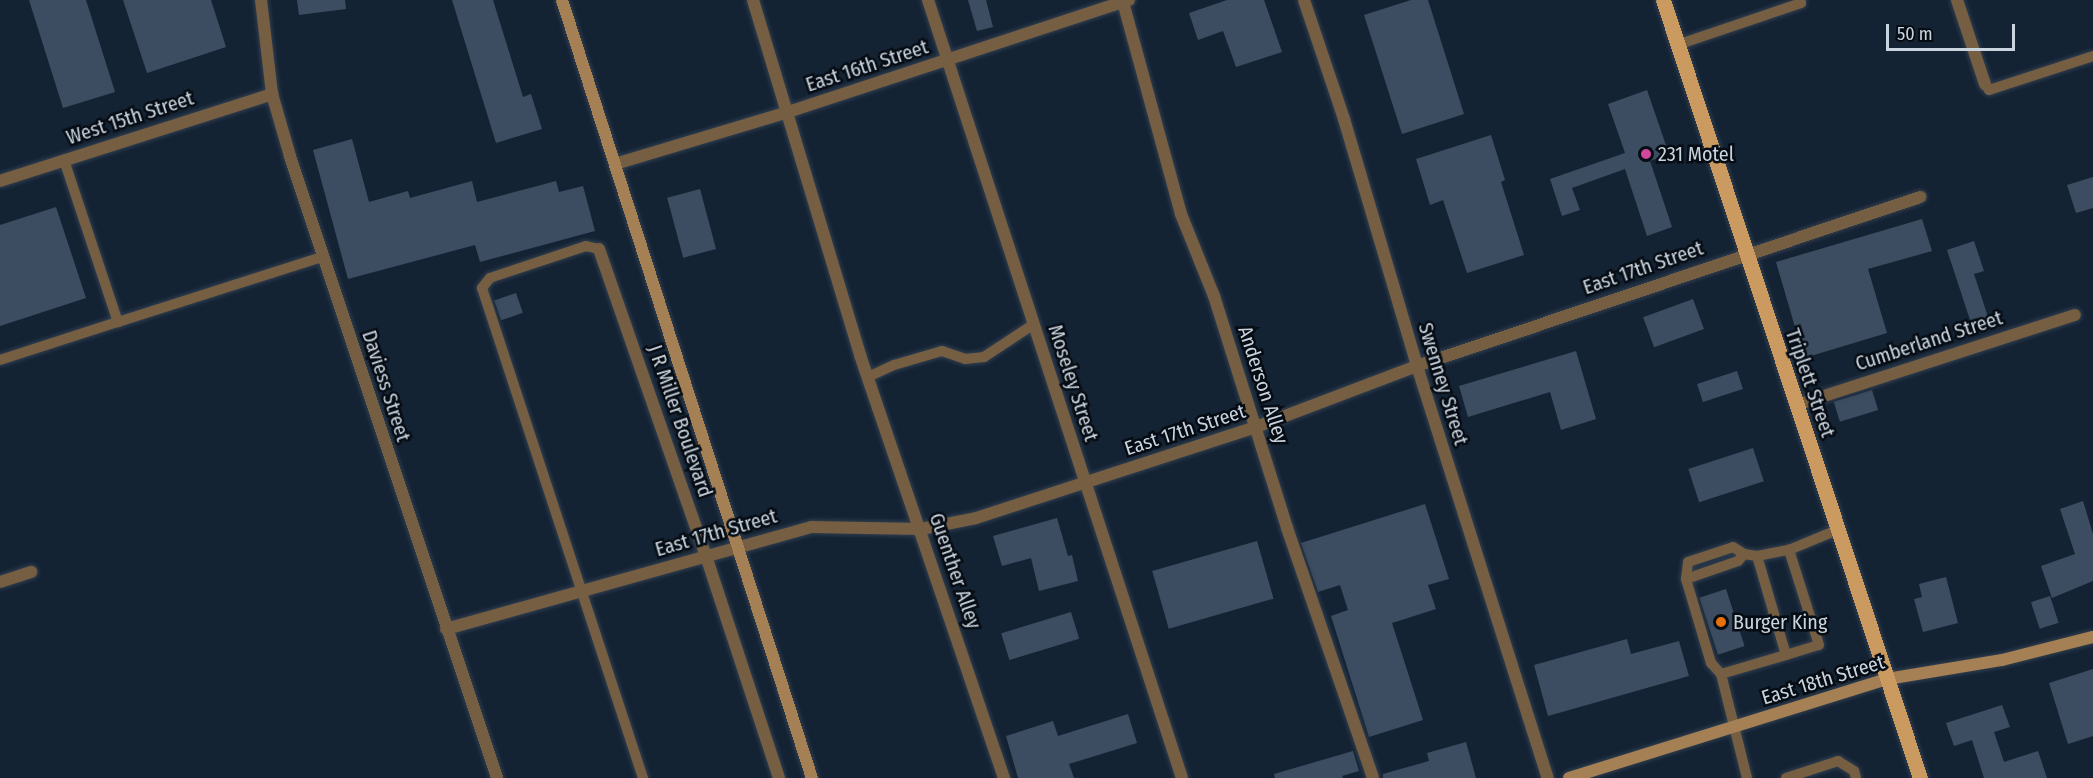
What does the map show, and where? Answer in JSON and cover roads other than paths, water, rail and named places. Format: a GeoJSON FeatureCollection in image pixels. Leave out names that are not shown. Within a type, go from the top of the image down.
{"type":"FeatureCollection","features":[{"type":"Feature","properties":{"kind":"main road","name":"Triplett Street"},"geometry":{"type":"LineString","coordinates":[[1667,1],[1677,45],[1745,254],[1920,778]]}},
{"type":"Feature","properties":{"kind":"street","name":"Daviess Street"},"geometry":{"type":"LineString","coordinates":[[261,0],[272,94],[322,257],[497,778]]}},
{"type":"Feature","properties":{"kind":"street"},"geometry":{"type":"LineString","coordinates":[[562,0],[808,777]]}},
{"type":"Feature","properties":{"kind":"street","name":"Guenther Alley"},"geometry":{"type":"LineString","coordinates":[[753,0],[868,377],[1004,778]]}},
{"type":"Feature","properties":{"kind":"street","name":"Moseley Street"},"geometry":{"type":"LineString","coordinates":[[928,0],[1182,778]]}},
{"type":"Feature","properties":{"kind":"street","name":"Swenney Street"},"geometry":{"type":"LineString","coordinates":[[1304,0],[1344,119],[1417,366],[1548,778]]}},
{"type":"Feature","properties":{"kind":"street"},"geometry":{"type":"LineString","coordinates":[[1957,0],[1985,84]]}},
{"type":"Feature","properties":{"kind":"street","name":"East 16th Street"},"geometry":{"type":"LineString","coordinates":[[615,164],[947,61],[1094,5],[1126,1]]}},
{"type":"Feature","properties":{"kind":"street","name":"Anderson Alley"},"geometry":{"type":"LineString","coordinates":[[1126,1],[1181,214],[1214,296],[1287,528],[1372,778]]}},
{"type":"Feature","properties":{"kind":"street","name":"West 15th Street"},"geometry":{"type":"LineString","coordinates":[[0,181],[272,94]]}},
{"type":"Feature","properties":{"kind":"street","name":"East 17th Street"},"geometry":{"type":"LineString","coordinates":[[446,629],[811,527],[921,530],[976,518],[1256,427],[1417,366],[1745,254],[1920,198]]}},
{"type":"Feature","properties":{"kind":"street","name":"J R Miller Boulevard"},"geometry":{"type":"LineString","coordinates":[[598,249],[706,555],[779,778]]}},
{"type":"Feature","properties":{"kind":"street","name":"Cumberland Street"},"geometry":{"type":"LineString","coordinates":[[1796,405],[2075,315]]}},
{"type":"Feature","properties":{"kind":"street"},"geometry":{"type":"LineString","coordinates":[[0,582],[31,572]]}},
{"type":"Feature","properties":{"kind":"street","name":"East 18th Street"},"geometry":{"type":"LineString","coordinates":[[1569,778],[1586,776],[1887,679],[2002,660],[2093,638]]}},
{"type":"Feature","properties":{"kind":"lane"},"geometry":{"type":"LineString","coordinates":[[1677,45],[1801,3],[1800,0]]}},
{"type":"Feature","properties":{"kind":"lane"},"geometry":{"type":"LineString","coordinates":[[1985,84],[1989,90],[2093,56]]}},
{"type":"Feature","properties":{"kind":"lane"},"geometry":{"type":"LineString","coordinates":[[64,160],[118,322]]}},
{"type":"Feature","properties":{"kind":"lane"},"geometry":{"type":"LineString","coordinates":[[598,249],[586,246],[490,278],[482,288],[643,778]]}},
{"type":"Feature","properties":{"kind":"lane"},"geometry":{"type":"LineString","coordinates":[[0,360],[322,257]]}},
{"type":"Feature","properties":{"kind":"lane"},"geometry":{"type":"LineString","coordinates":[[868,377],[894,365],[942,351],[965,359],[984,357],[1034,324]]}},
{"type":"Feature","properties":{"kind":"lane"},"geometry":{"type":"LineString","coordinates":[[1742,777],[1736,728],[1721,674],[1712,663],[1686,579],[1738,561],[1744,554],[1757,556],[1789,550],[1837,530]]}},
{"type":"Feature","properties":{"kind":"lane"},"geometry":{"type":"LineString","coordinates":[[1721,674],[1819,645],[1789,550]]}},
{"type":"Feature","properties":{"kind":"lane"},"geometry":{"type":"LineString","coordinates":[[1757,556],[1786,655]]}},
{"type":"Feature","properties":{"kind":"lane"},"geometry":{"type":"LineString","coordinates":[[1786,778],[1838,761],[1854,771],[1856,778]]}},
{"type":"Feature","properties":{"kind":"place","name":"231 Motel"},"geometry":{"type":"Point","coordinates":[1646,154]}},
{"type":"Feature","properties":{"kind":"place","name":"Burger King"},"geometry":{"type":"Point","coordinates":[1721,622]}}]}
